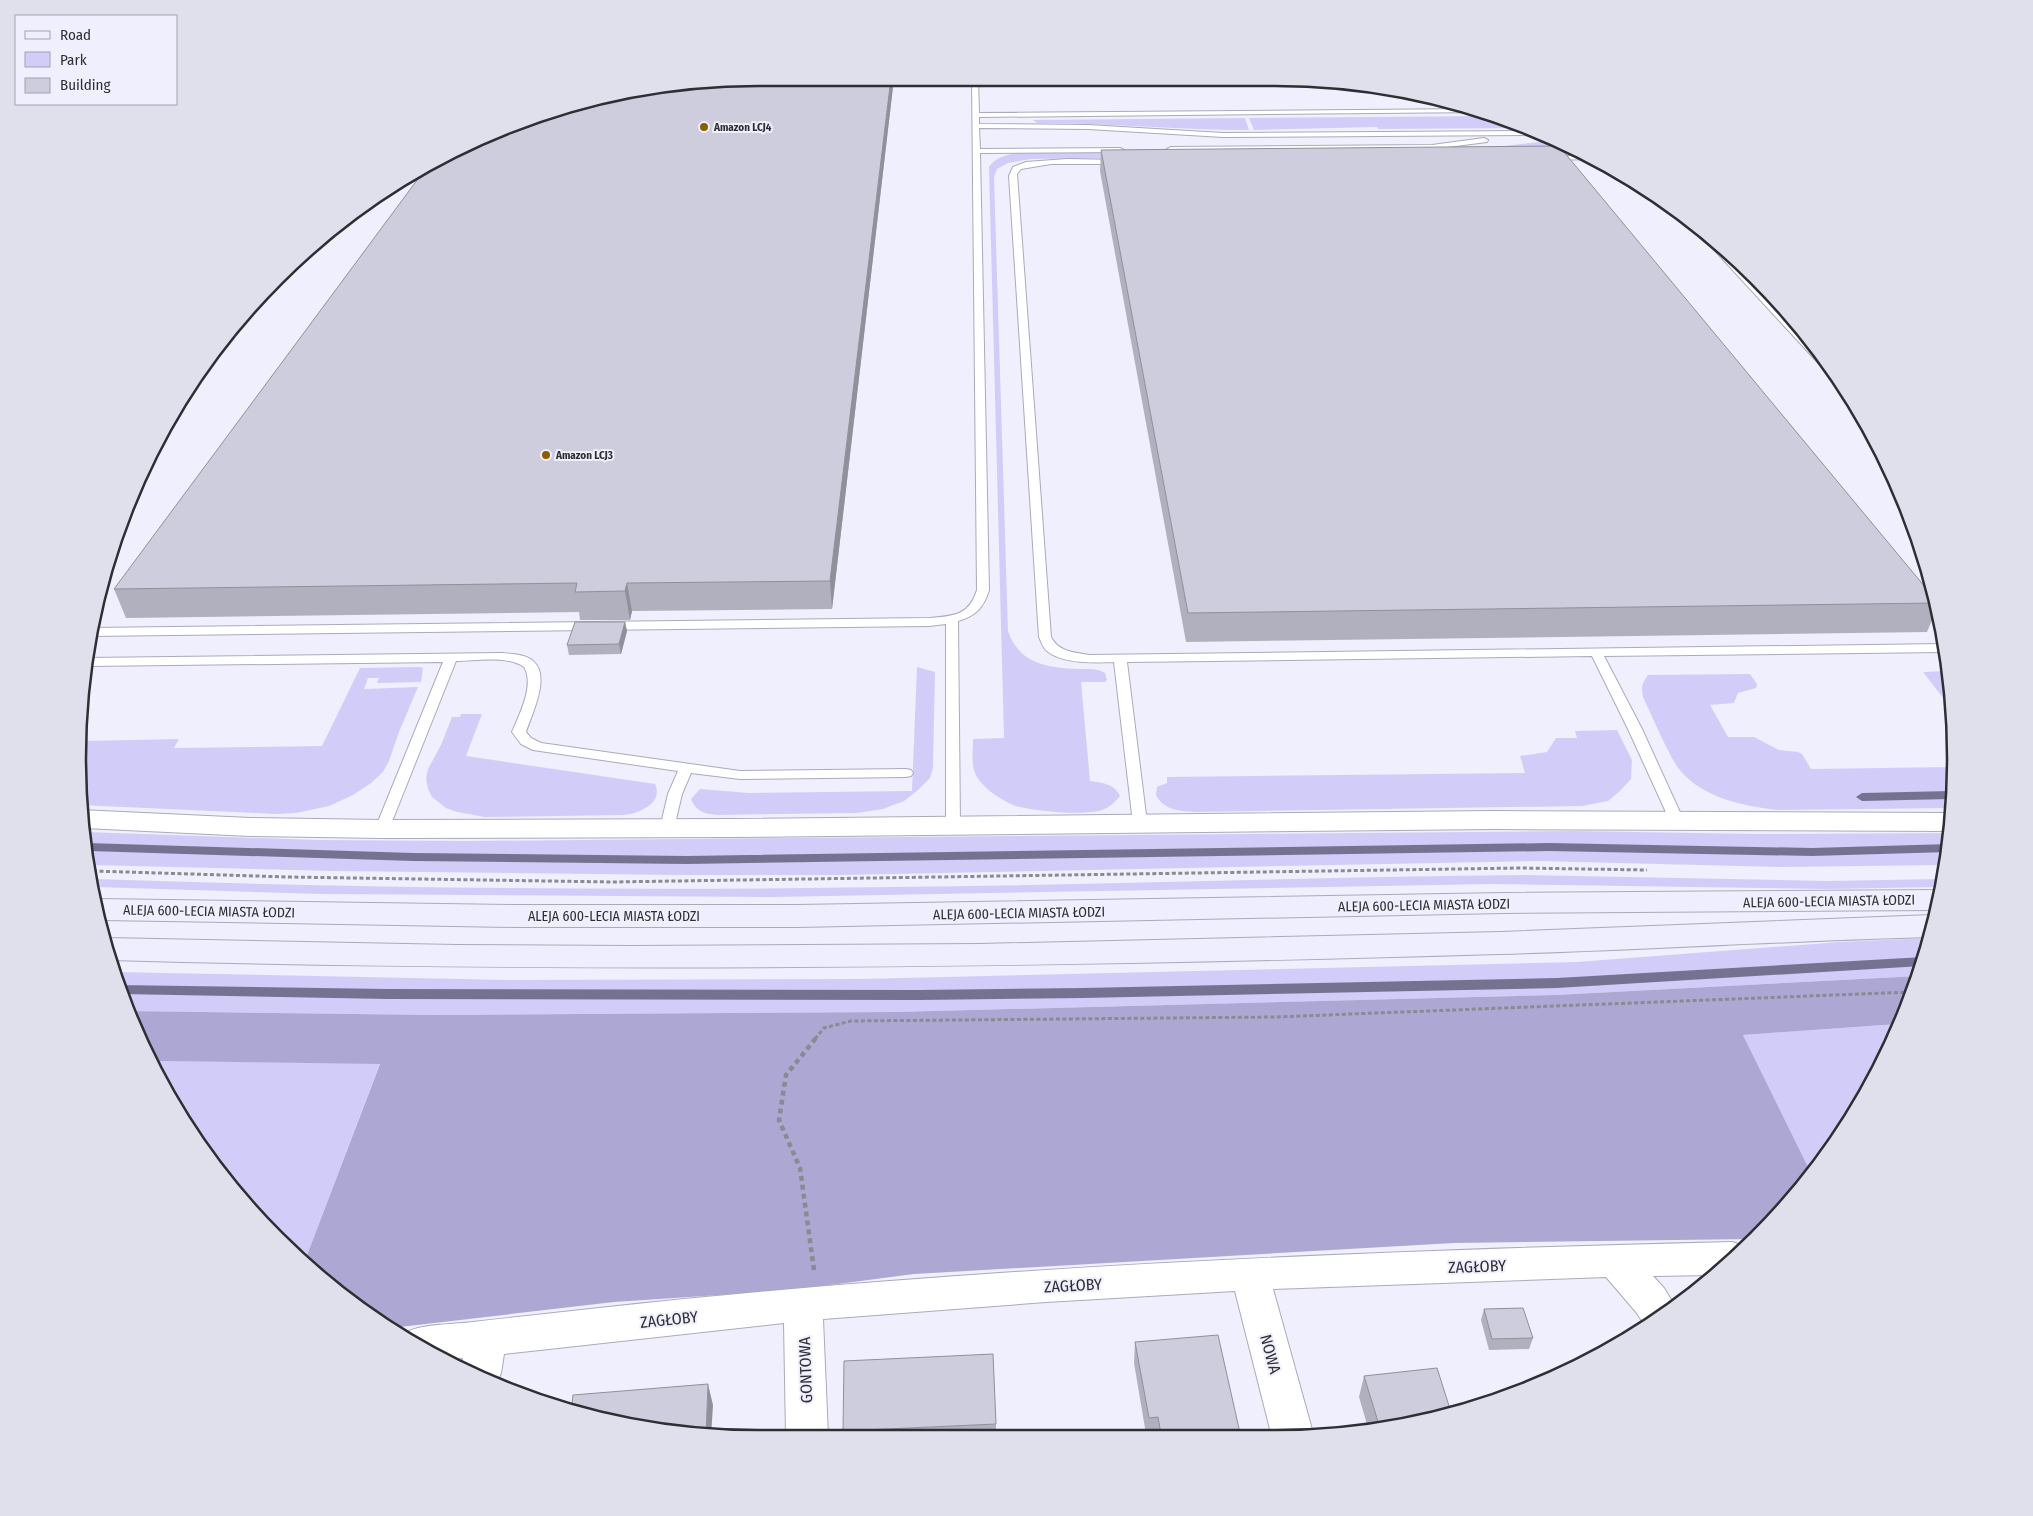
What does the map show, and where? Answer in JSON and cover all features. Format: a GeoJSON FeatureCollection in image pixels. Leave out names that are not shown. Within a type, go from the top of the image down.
{"type":"FeatureCollection","features":[{"type":"Feature","properties":{"kind":"main road","name":"ALEJA 600-LECIA MIASTA ŁODZI"},"geometry":{"type":"LineString","coordinates":[[104,909],[516,916],[797,916],[1504,903],[1931,900]]}},
{"type":"Feature","properties":{"kind":"main road","name":"ALEJA 600-LECIA MIASTA ŁODZI"},"geometry":{"type":"LineString","coordinates":[[114,949],[258,954],[560,958],[848,957],[1507,943],[1925,926]]}},
{"type":"Feature","properties":{"kind":"street"},"geometry":{"type":"LineString","coordinates":[[90,819],[250,827],[382,829],[1495,820],[1943,822]]}},
{"type":"Feature","properties":{"kind":"street","name":"ZAGŁOBY"},"geometry":{"type":"LineString","coordinates":[[441,1350],[483,1356],[811,1304],[1009,1288],[1250,1275],[1723,1258]]}},
{"type":"Feature","properties":{"kind":"street"},"geometry":{"type":"LineString","coordinates":[[1615,1261],[1657,1310]]}},
{"type":"Feature","properties":{"kind":"street","name":"NOWA"},"geometry":{"type":"LineString","coordinates":[[1250,1275],[1291,1429]]}},
{"type":"Feature","properties":{"kind":"street","name":"GONTOWA"},"geometry":{"type":"LineString","coordinates":[[807,1430],[811,1304]]}},
{"type":"Feature","properties":{"kind":"lane"},"geometry":{"type":"LineString","coordinates":[[98,632],[929,622],[952,619],[968,614],[980,604],[983,590],[975,86]]}},
{"type":"Feature","properties":{"kind":"lane"},"geometry":{"type":"LineString","coordinates":[[976,120],[1457,111]]}},
{"type":"Feature","properties":{"kind":"lane"},"geometry":{"type":"LineString","coordinates":[[976,120],[1223,135],[1521,133]]}},
{"type":"Feature","properties":{"kind":"lane"},"geometry":{"type":"LineString","coordinates":[[1165,149],[1432,147],[1523,134]]}},
{"type":"Feature","properties":{"kind":"lane"},"geometry":{"type":"LineString","coordinates":[[976,151],[1125,150]]}},
{"type":"Feature","properties":{"kind":"lane"},"geometry":{"type":"LineString","coordinates":[[1540,158],[1576,158]]}},
{"type":"Feature","properties":{"kind":"lane"},"geometry":{"type":"LineString","coordinates":[[1126,162],[1032,164],[1017,167],[1014,170],[1045,637],[1051,648],[1062,654],[1088,658],[1937,648]]}},
{"type":"Feature","properties":{"kind":"lane"},"geometry":{"type":"LineString","coordinates":[[1746,279],[1790,327]]}},
{"type":"Feature","properties":{"kind":"lane"},"geometry":{"type":"LineString","coordinates":[[952,619],[953,825]]}},
{"type":"Feature","properties":{"kind":"lane"},"geometry":{"type":"LineString","coordinates":[[1596,652],[1648,755],[1677,821]]}},
{"type":"Feature","properties":{"kind":"lane"},"geometry":{"type":"LineString","coordinates":[[93,662],[502,657],[518,659],[529,664],[534,671],[535,681],[519,732],[526,741],[538,747],[740,775],[906,773]]}},
{"type":"Feature","properties":{"kind":"lane"},"geometry":{"type":"LineString","coordinates":[[382,829],[450,658]]}},
{"type":"Feature","properties":{"kind":"lane"},"geometry":{"type":"LineString","coordinates":[[1120,658],[1140,823]]}},
{"type":"Feature","properties":{"kind":"lane"},"geometry":{"type":"LineString","coordinates":[[667,828],[675,794],[687,767]]}},
{"type":"Feature","properties":{"kind":"path"},"geometry":{"type":"LineString","coordinates":[[96,871],[288,877],[612,882],[1520,868],[1653,871]]}},
{"type":"Feature","properties":{"kind":"path"},"geometry":{"type":"LineString","coordinates":[[811,1304],[800,1168],[779,1120],[786,1075],[824,1028],[851,1021],[1275,1017],[1904,992]]}},
{"type":"Feature","properties":{"kind":"green space"},"geometry":{"type":"Polygon","coordinates":[[[1472,116],[1508,128],[1378,129],[1377,127],[1254,130],[1249,118],[1472,116]]]}},
{"type":"Feature","properties":{"kind":"green space"},"geometry":{"type":"Polygon","coordinates":[[[1245,118],[1249,130],[1037,123],[1033,120],[1245,118]]]}},
{"type":"Feature","properties":{"kind":"green space"},"geometry":{"type":"Polygon","coordinates":[[[1542,142],[1555,148],[1505,148],[1506,155],[1031,159],[1008,163],[997,169],[994,177],[1008,631],[1019,651],[1036,662],[1056,667],[1096,670],[1105,673],[1107,680],[1105,682],[1081,682],[1090,781],[1111,786],[1120,796],[1102,810],[1083,813],[1058,812],[1013,805],[986,788],[974,771],[973,739],[1004,738],[989,167],[992,163],[1004,156],[1022,152],[1477,149],[1542,142]]]}},
{"type":"Feature","properties":{"kind":"green space"},"geometry":{"type":"Polygon","coordinates":[[[917,667],[935,672],[933,768],[930,778],[904,801],[883,809],[857,813],[718,815],[702,812],[693,803],[691,799],[700,789],[749,793],[912,791],[917,667]]]}},
{"type":"Feature","properties":{"kind":"green space"},"geometry":{"type":"Polygon","coordinates":[[[360,668],[423,668],[421,682],[377,683],[379,678],[368,678],[364,689],[418,687],[383,772],[353,795],[329,806],[296,813],[276,814],[88,805],[87,741],[179,739],[174,748],[322,746],[360,668]]]}},
{"type":"Feature","properties":{"kind":"green space"},"geometry":{"type":"Polygon","coordinates":[[[1941,671],[1944,699],[1923,672],[1941,671]]]}},
{"type":"Feature","properties":{"kind":"green space"},"geometry":{"type":"Polygon","coordinates":[[[1750,674],[1757,684],[1756,688],[1738,693],[1734,703],[1710,705],[1728,737],[1754,737],[1779,750],[1798,752],[1802,754],[1811,769],[1947,767],[1944,808],[1778,810],[1749,806],[1705,791],[1682,772],[1673,760],[1661,737],[1643,697],[1642,688],[1648,675],[1750,674]]]}},
{"type":"Feature","properties":{"kind":"green space"},"geometry":{"type":"Polygon","coordinates":[[[461,714],[482,714],[466,756],[655,784],[656,797],[643,810],[623,815],[485,817],[446,808],[432,797],[426,778],[428,769],[441,745],[452,717],[460,717],[461,714]]]}},
{"type":"Feature","properties":{"kind":"green space"},"geometry":{"type":"Polygon","coordinates":[[[1617,730],[1632,760],[1631,779],[1608,801],[1582,806],[1196,812],[1168,807],[1156,795],[1157,787],[1167,783],[1167,777],[1525,773],[1520,756],[1547,752],[1556,738],[1577,738],[1575,731],[1617,730]]]}},
{"type":"Feature","properties":{"kind":"green space"},"geometry":{"type":"Polygon","coordinates":[[[1573,831],[1756,834],[1942,833],[1938,865],[1781,867],[1537,861],[841,875],[680,875],[333,871],[95,865],[91,832],[316,840],[468,841],[1573,831]]]}},
{"type":"Feature","properties":{"kind":"green space"},"geometry":{"type":"Polygon","coordinates":[[[1525,875],[1827,881],[1936,879],[1934,887],[1826,889],[1491,884],[775,897],[322,894],[99,887],[97,879],[393,887],[692,889],[971,886],[1525,875]]]}},
{"type":"Feature","properties":{"kind":"green space"},"geometry":{"type":"Polygon","coordinates":[[[1922,938],[1910,976],[1555,995],[895,1012],[436,1015],[136,1011],[121,972],[511,980],[861,979],[1577,962],[1840,942],[1922,938]]]}},
{"type":"Feature","properties":{"kind":"green space"},"geometry":{"type":"Polygon","coordinates":[[[1892,1024],[1857,1094],[1834,1131],[1808,1167],[1743,1035],[1892,1024]]]}},
{"type":"Feature","properties":{"kind":"green space"},"geometry":{"type":"Polygon","coordinates":[[[159,1061],[380,1063],[307,1255],[253,1201],[225,1167],[199,1131],[176,1094],[159,1061]]]}},
{"type":"Feature","properties":{"kind":"shaded area"},"geometry":{"type":"Polygon","coordinates":[[[1910,976],[1892,1024],[1743,1035],[1808,1167],[1780,1201],[1743,1239],[1454,1243],[914,1274],[792,1290],[614,1302],[401,1327],[349,1291],[307,1255],[380,1064],[159,1061],[136,1011],[436,1015],[895,1012],[1555,995],[1910,976]]]}},
{"type":"Feature","properties":{"kind":"building","name":"Amazon LCJ3"},"geometry":{"type":"Polygon","coordinates":[[[890,86],[830,581],[627,583],[625,591],[575,592],[577,583],[114,589],[418,178],[501,137],[584,109],[627,99],[670,92],[714,88],[890,86]]]}},
{"type":"Feature","properties":{"kind":"building"},"geometry":{"type":"Polygon","coordinates":[[[1551,146],[1564,152],[1925,586],[1928,603],[1188,613],[1101,150],[1551,146]]]}},
{"type":"Feature","properties":{"kind":"building"},"geometry":{"type":"Polygon","coordinates":[[[575,622],[625,622],[619,644],[567,645],[575,622]]]}},
{"type":"Feature","properties":{"kind":"building"},"geometry":{"type":"Polygon","coordinates":[[[1523,1308],[1533,1338],[1492,1339],[1484,1309],[1523,1308]]]}},
{"type":"Feature","properties":{"kind":"building"},"geometry":{"type":"Polygon","coordinates":[[[1218,1335],[1239,1430],[1160,1430],[1158,1417],[1149,1418],[1135,1342],[1218,1335]]]}},
{"type":"Feature","properties":{"kind":"building"},"geometry":{"type":"Polygon","coordinates":[[[993,1354],[996,1424],[843,1430],[844,1361],[993,1354]]]}},
{"type":"Feature","properties":{"kind":"building"},"geometry":{"type":"Polygon","coordinates":[[[1437,1368],[1449,1407],[1378,1422],[1364,1376],[1437,1368]]]}},
{"type":"Feature","properties":{"kind":"building"},"geometry":{"type":"Polygon","coordinates":[[[708,1384],[706,1427],[627,1417],[584,1407],[572,1403],[573,1395],[708,1384]]]}},
{"type":"Feature","properties":{"kind":"waterway"},"geometry":{"type":"LineString","coordinates":[[1862,797],[1945,795]]}},
{"type":"Feature","properties":{"kind":"waterway"},"geometry":{"type":"LineString","coordinates":[[92,847],[414,857],[687,860],[1549,847],[1812,852],[1941,848]]}},
{"type":"Feature","properties":{"kind":"waterway"},"geometry":{"type":"LineString","coordinates":[[128,989],[387,994],[920,995],[1083,993],[1557,983],[1915,961]]}},
{"type":"Feature","properties":{"kind":"place","name":"Amazon LCJ4"},"geometry":{"type":"Point","coordinates":[704,127]}},
{"type":"Feature","properties":{"kind":"place","name":"Amazon LCJ3"},"geometry":{"type":"Point","coordinates":[546,455]}}]}
